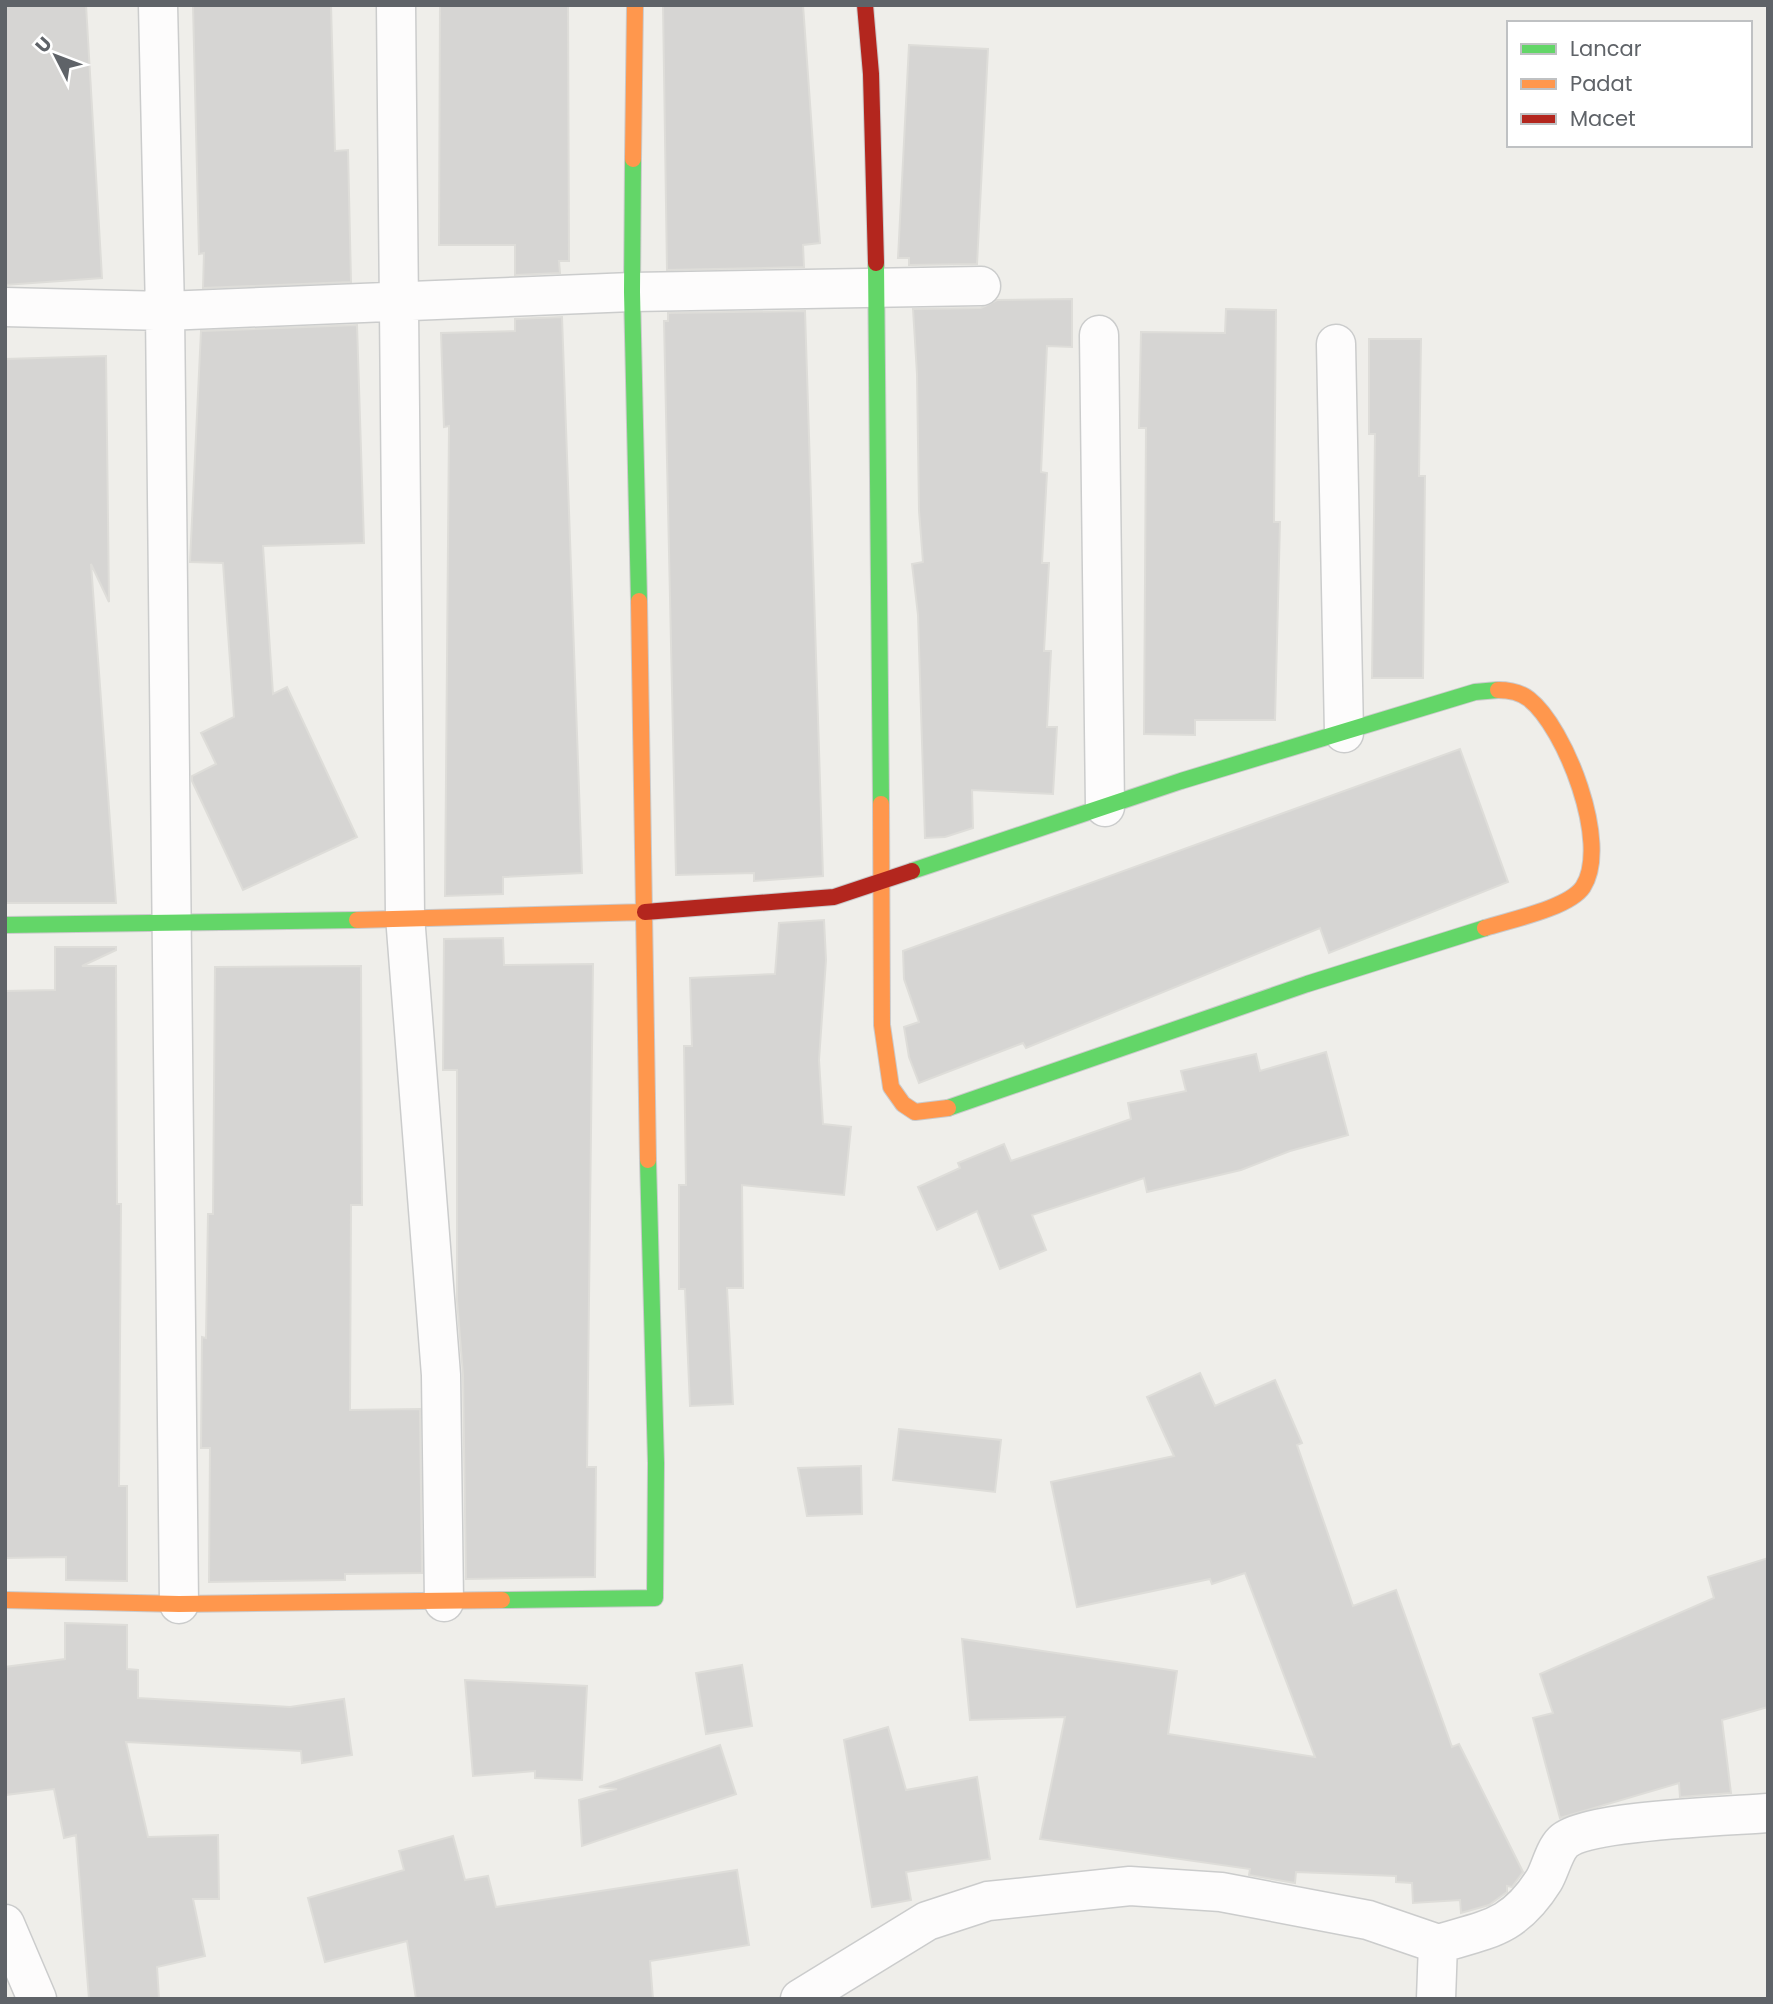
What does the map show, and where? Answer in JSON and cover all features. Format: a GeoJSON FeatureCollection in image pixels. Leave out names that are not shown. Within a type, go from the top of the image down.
{"type":"FeatureCollection","features":[{"type":"Feature","properties":{"kind":"street"},"geometry":{"type":"LineString","coordinates":[[158,5],[165,311],[179,1604]]}},
{"type":"Feature","properties":{"kind":"street"},"geometry":{"type":"LineString","coordinates":[[397,5],[405,916],[441,1375],[444,1602]]}},
{"type":"Feature","properties":{"kind":"street"},"geometry":{"type":"LineString","coordinates":[[5,1600],[179,1604],[654,1598],[656,1463],[642,912],[637,436],[632,292],[635,5]]}},
{"type":"Feature","properties":{"kind":"street"},"geometry":{"type":"LineString","coordinates":[[5,925],[171,925],[405,916],[642,912],[834,897],[880,882],[1105,807],[1475,692],[1505,689],[1526,696],[1544,709],[1565,747],[1588,825],[1591,857],[1585,886],[1565,902],[1307,984],[954,1107],[915,1112],[903,1104],[891,1087],[884,1057],[880,882],[877,286],[871,74],[865,5]]}},
{"type":"Feature","properties":{"kind":"street"},"geometry":{"type":"LineString","coordinates":[[5,307],[165,311],[632,292],[981,286]]}},
{"type":"Feature","properties":{"kind":"street"},"geometry":{"type":"LineString","coordinates":[[1099,335],[1105,807]]}},
{"type":"Feature","properties":{"kind":"street"},"geometry":{"type":"LineString","coordinates":[[1336,344],[1344,733]]}},
{"type":"Feature","properties":{"kind":"street"},"geometry":{"type":"LineString","coordinates":[[800,1999],[861,1959],[939,1917],[988,1900],[1130,1886],[1221,1892],[1368,1920],[1438,1944],[1506,1923],[1535,1895],[1563,1842],[1584,1833],[1637,1822],[1768,1813]]}},
{"type":"Feature","properties":{"kind":"street"},"geometry":{"type":"LineString","coordinates":[[5,1924],[37,1999]]}},
{"type":"Feature","properties":{"kind":"street"},"geometry":{"type":"LineString","coordinates":[[1436,1999],[1438,1944]]}},
{"type":"Feature","properties":{"kind":"building"},"geometry":{"type":"Polygon","coordinates":[[[5,5],[86,5],[102,278],[5,285],[5,5]]]}},
{"type":"Feature","properties":{"kind":"building"},"geometry":{"type":"Polygon","coordinates":[[[193,5],[331,5],[335,151],[348,150],[351,282],[203,288],[204,253],[199,254],[193,5]]]}},
{"type":"Feature","properties":{"kind":"building"},"geometry":{"type":"Polygon","coordinates":[[[440,5],[568,5],[569,261],[559,261],[560,273],[515,275],[515,245],[439,245],[440,5]]]}},
{"type":"Feature","properties":{"kind":"building"},"geometry":{"type":"Polygon","coordinates":[[[663,5],[803,5],[820,243],[803,245],[804,267],[667,270],[663,5]]]}},
{"type":"Feature","properties":{"kind":"building"},"geometry":{"type":"Polygon","coordinates":[[[909,45],[988,49],[977,264],[909,265],[909,258],[898,258],[909,45]]]}},
{"type":"Feature","properties":{"kind":"building"},"geometry":{"type":"Polygon","coordinates":[[[1072,299],[1072,347],[1047,346],[1041,472],[1047,473],[1042,563],[1049,563],[1044,651],[1051,651],[1047,727],[1057,727],[1053,794],[972,790],[973,828],[945,837],[925,838],[918,615],[912,564],[923,562],[913,309],[981,308],[997,300],[1072,299]]]}},
{"type":"Feature","properties":{"kind":"building"},"geometry":{"type":"Polygon","coordinates":[[[1226,309],[1276,310],[1274,522],[1280,522],[1275,720],[1195,720],[1195,735],[1144,734],[1146,428],[1139,428],[1141,332],[1225,333],[1226,309]]]}},
{"type":"Feature","properties":{"kind":"building"},"geometry":{"type":"Polygon","coordinates":[[[805,311],[823,876],[754,881],[754,873],[676,875],[664,321],[668,321],[668,313],[805,311]]]}},
{"type":"Feature","properties":{"kind":"building"},"geometry":{"type":"Polygon","coordinates":[[[562,317],[582,873],[503,877],[503,894],[445,896],[449,426],[444,427],[441,333],[515,331],[515,319],[562,317]]]}},
{"type":"Feature","properties":{"kind":"building"},"geometry":{"type":"Polygon","coordinates":[[[357,325],[364,543],[263,546],[273,694],[287,687],[357,837],[243,890],[192,781],[192,776],[216,764],[201,733],[234,717],[223,563],[190,562],[201,331],[357,325]]]}},
{"type":"Feature","properties":{"kind":"building"},"geometry":{"type":"Polygon","coordinates":[[[1369,339],[1421,339],[1419,476],[1425,476],[1423,678],[1372,678],[1375,434],[1369,434],[1369,339]]]}},
{"type":"Feature","properties":{"kind":"building"},"geometry":{"type":"Polygon","coordinates":[[[106,356],[109,602],[91,564],[116,903],[5,903],[5,359],[106,356]]]}},
{"type":"Feature","properties":{"kind":"building"},"geometry":{"type":"Polygon","coordinates":[[[1460,749],[1508,882],[1329,953],[1320,928],[1026,1048],[1023,1043],[919,1083],[909,1057],[904,1027],[919,1022],[904,979],[903,951],[1460,749]]]}},
{"type":"Feature","properties":{"kind":"building"},"geometry":{"type":"Polygon","coordinates":[[[824,920],[826,960],[819,1060],[823,1124],[851,1127],[844,1195],[742,1185],[743,1288],[727,1288],[733,1404],[690,1406],[685,1289],[679,1289],[679,1185],[686,1185],[684,1046],[692,1046],[690,978],[775,974],[779,923],[824,920]]]}},
{"type":"Feature","properties":{"kind":"building"},"geometry":{"type":"Polygon","coordinates":[[[503,938],[504,965],[593,964],[587,1467],[596,1467],[595,1577],[466,1579],[463,1375],[457,1300],[457,1070],[443,1070],[444,939],[503,938]]]}},
{"type":"Feature","properties":{"kind":"building"},"geometry":{"type":"Polygon","coordinates":[[[55,947],[116,947],[116,950],[82,966],[116,966],[117,1204],[121,1204],[119,1486],[127,1486],[127,1581],[66,1580],[66,1557],[5,1558],[5,991],[55,990],[55,947]]]}},
{"type":"Feature","properties":{"kind":"building"},"geometry":{"type":"Polygon","coordinates":[[[361,966],[362,1205],[351,1205],[350,1410],[420,1409],[422,1573],[345,1574],[345,1580],[209,1582],[210,1448],[201,1448],[202,1337],[206,1338],[208,1214],[213,1214],[215,967],[361,966]]]}},
{"type":"Feature","properties":{"kind":"building"},"geometry":{"type":"Polygon","coordinates":[[[1326,1052],[1348,1135],[1290,1151],[1241,1170],[1147,1192],[1144,1178],[1032,1215],[1046,1250],[1000,1269],[977,1211],[937,1230],[918,1187],[960,1168],[958,1163],[1004,1144],[1011,1161],[1131,1119],[1128,1103],[1186,1091],[1181,1071],[1256,1054],[1260,1071],[1326,1052]]]}},
{"type":"Feature","properties":{"kind":"building"},"geometry":{"type":"Polygon","coordinates":[[[1200,1373],[1215,1406],[1275,1380],[1302,1443],[1297,1445],[1353,1606],[1396,1590],[1452,1747],[1459,1744],[1523,1872],[1512,1887],[1507,1886],[1507,1892],[1489,1905],[1461,1913],[1460,1900],[1413,1903],[1412,1883],[1396,1882],[1396,1876],[1296,1872],[1295,1883],[1249,1875],[1250,1869],[1040,1839],[1065,1717],[970,1720],[962,1639],[1177,1671],[1168,1734],[1315,1757],[1245,1573],[1212,1584],[1210,1579],[1077,1607],[1051,1482],[1174,1456],[1147,1397],[1200,1373]]]}},
{"type":"Feature","properties":{"kind":"building"},"geometry":{"type":"Polygon","coordinates":[[[899,1429],[1001,1440],[995,1492],[893,1480],[899,1429]]]}},
{"type":"Feature","properties":{"kind":"building"},"geometry":{"type":"Polygon","coordinates":[[[861,1466],[862,1514],[807,1516],[798,1468],[861,1466]]]}},
{"type":"Feature","properties":{"kind":"building"},"geometry":{"type":"Polygon","coordinates":[[[1768,1558],[1768,1707],[1722,1720],[1731,1793],[1680,1797],[1679,1783],[1560,1818],[1533,1718],[1553,1713],[1540,1674],[1714,1598],[1708,1577],[1768,1558]]]}},
{"type":"Feature","properties":{"kind":"building"},"geometry":{"type":"Polygon","coordinates":[[[65,1623],[127,1625],[127,1669],[138,1670],[138,1698],[290,1707],[344,1699],[352,1755],[302,1763],[301,1751],[126,1742],[148,1837],[218,1835],[219,1899],[193,1899],[205,1956],[157,1967],[159,1999],[89,1999],[76,1835],[64,1838],[54,1789],[5,1795],[5,1667],[65,1659],[65,1623]]]}},
{"type":"Feature","properties":{"kind":"building"},"geometry":{"type":"Polygon","coordinates":[[[742,1665],[752,1726],[706,1734],[696,1673],[742,1665]]]}},
{"type":"Feature","properties":{"kind":"building"},"geometry":{"type":"Polygon","coordinates":[[[465,1680],[587,1686],[582,1780],[535,1778],[535,1771],[473,1776],[465,1680]]]}},
{"type":"Feature","properties":{"kind":"building"},"geometry":{"type":"Polygon","coordinates":[[[888,1727],[906,1790],[977,1777],[990,1859],[906,1872],[911,1900],[872,1907],[844,1740],[888,1727]]]}},
{"type":"Feature","properties":{"kind":"building"},"geometry":{"type":"Polygon","coordinates":[[[720,1745],[736,1794],[582,1846],[579,1800],[617,1789],[599,1787],[720,1745]]]}},
{"type":"Feature","properties":{"kind":"building"},"geometry":{"type":"Polygon","coordinates":[[[453,1836],[465,1880],[488,1876],[496,1907],[737,1870],[749,1945],[650,1961],[653,1999],[416,1999],[407,1941],[325,1962],[308,1898],[404,1870],[399,1851],[453,1836]]]}},
{"type":"Feature","properties":{"kind":"traffic: fast"},"geometry":{"type":"LineString","coordinates":[[633,159],[632,292],[639,601]]}},
{"type":"Feature","properties":{"kind":"traffic: fast"},"geometry":{"type":"LineString","coordinates":[[876,263],[881,804]]}},
{"type":"Feature","properties":{"kind":"traffic: fast"},"geometry":{"type":"LineString","coordinates":[[912,871],[1181,781],[1475,692],[1498,690]]}},
{"type":"Feature","properties":{"kind":"traffic: fast"},"geometry":{"type":"LineString","coordinates":[[5,925],[357,920]]}},
{"type":"Feature","properties":{"kind":"traffic: fast"},"geometry":{"type":"LineString","coordinates":[[948,1108],[1307,984],[1485,928]]}},
{"type":"Feature","properties":{"kind":"traffic: fast"},"geometry":{"type":"LineString","coordinates":[[502,1600],[655,1598],[656,1463],[648,1160]]}},
{"type":"Feature","properties":{"kind":"traffic: slow"},"geometry":{"type":"LineString","coordinates":[[633,159],[635,5]]}},
{"type":"Feature","properties":{"kind":"traffic: slow"},"geometry":{"type":"LineString","coordinates":[[639,601],[648,1160]]}},
{"type":"Feature","properties":{"kind":"traffic: slow"},"geometry":{"type":"LineString","coordinates":[[1485,928],[1565,901],[1583,887],[1590,868],[1588,816],[1580,787],[1557,734],[1543,713],[1529,699],[1514,692],[1498,690]]}},
{"type":"Feature","properties":{"kind":"traffic: slow"},"geometry":{"type":"LineString","coordinates":[[881,804],[882,1025],[891,1087],[903,1104],[915,1112],[948,1108]]}},
{"type":"Feature","properties":{"kind":"traffic: slow"},"geometry":{"type":"LineString","coordinates":[[357,920],[645,912]]}},
{"type":"Feature","properties":{"kind":"traffic: slow"},"geometry":{"type":"LineString","coordinates":[[5,1600],[179,1604],[502,1600]]}},
{"type":"Feature","properties":{"kind":"traffic: jam"},"geometry":{"type":"LineString","coordinates":[[865,5],[871,74],[876,263]]}},
{"type":"Feature","properties":{"kind":"traffic: jam"},"geometry":{"type":"LineString","coordinates":[[645,912],[834,897],[912,871]]}}]}
